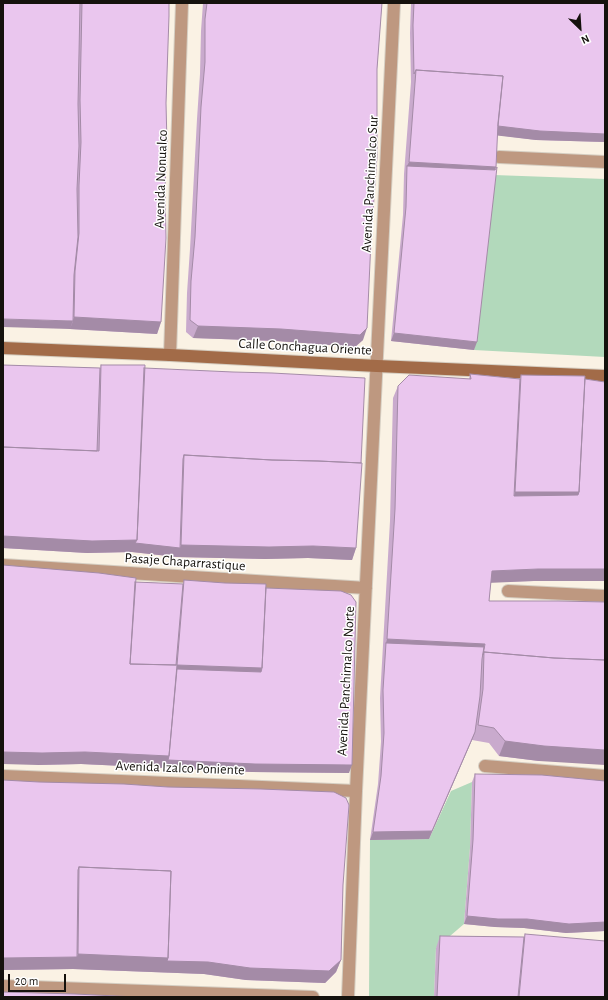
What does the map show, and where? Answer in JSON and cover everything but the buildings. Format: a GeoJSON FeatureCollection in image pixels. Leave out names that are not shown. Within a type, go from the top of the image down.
{"type":"FeatureCollection","features":[{"type":"Feature","properties":{"kind":"street","name":"Avenida Nonualco"},"geometry":{"type":"LineString","coordinates":[[170,355],[182,3]]}},
{"type":"Feature","properties":{"kind":"street","name":"Avenida Panchimalco Sur"},"geometry":{"type":"LineString","coordinates":[[377,366],[394,3]]}},
{"type":"Feature","properties":{"kind":"street"},"geometry":{"type":"LineString","coordinates":[[499,157],[605,162]]}},
{"type":"Feature","properties":{"kind":"street","name":"Calle Conchagua Oriente"},"geometry":{"type":"LineString","coordinates":[[3,348],[605,376]]}},
{"type":"Feature","properties":{"kind":"street","name":"Avenida Panchimalco Norte"},"geometry":{"type":"LineString","coordinates":[[348,997],[356,791],[377,366]]}},
{"type":"Feature","properties":{"kind":"street","name":"Pasaje Chaparrastique"},"geometry":{"type":"LineString","coordinates":[[3,565],[366,588]]}},
{"type":"Feature","properties":{"kind":"street"},"geometry":{"type":"LineString","coordinates":[[508,591],[605,596]]}},
{"type":"Feature","properties":{"kind":"street"},"geometry":{"type":"LineString","coordinates":[[485,766],[605,776]]}},
{"type":"Feature","properties":{"kind":"street","name":"Avenida Izalco Poniente"},"geometry":{"type":"LineString","coordinates":[[3,776],[356,791]]}},
{"type":"Feature","properties":{"kind":"street"},"geometry":{"type":"LineString","coordinates":[[3,986],[313,997]]}},
{"type":"Feature","properties":{"kind":"green space"},"geometry":{"type":"Polygon","coordinates":[[[494,175],[605,179],[605,357],[474,350],[494,175]]]}},
{"type":"Feature","properties":{"kind":"green space"},"geometry":{"type":"Polygon","coordinates":[[[472,782],[470,848],[464,924],[436,948],[434,997],[369,997],[370,840],[429,839],[451,791],[472,782]]]}}]}
